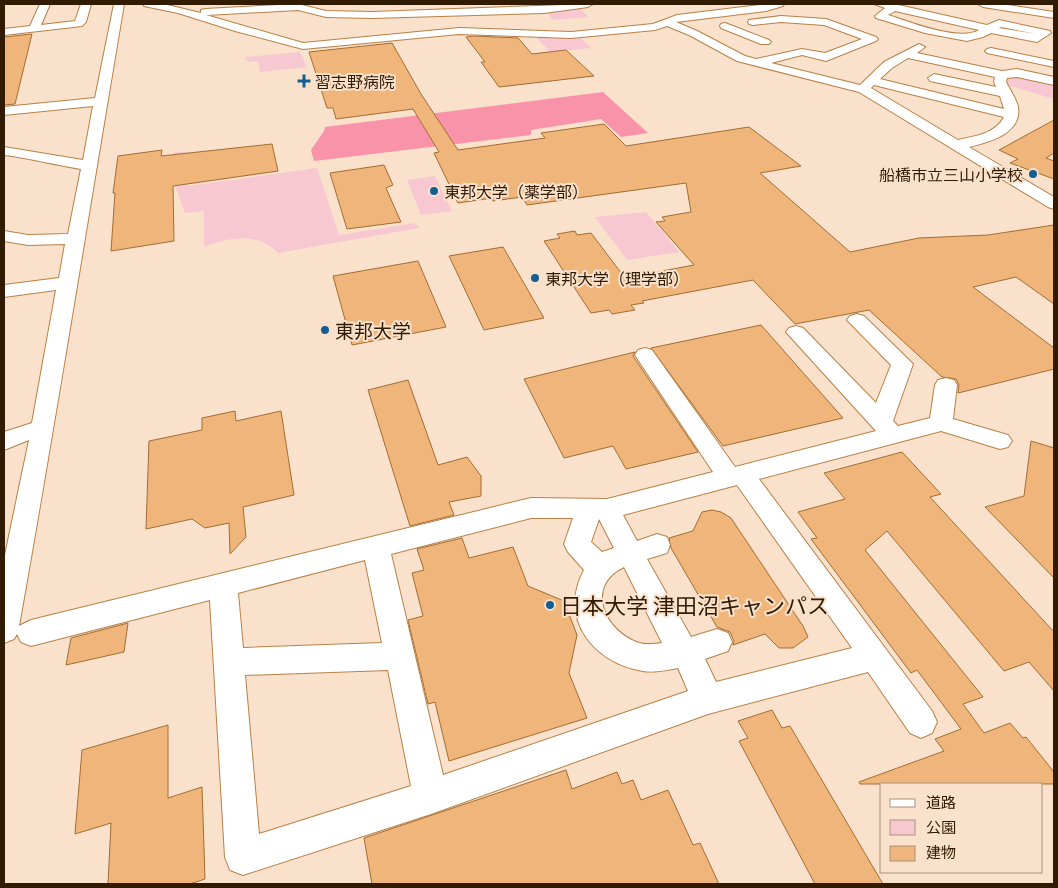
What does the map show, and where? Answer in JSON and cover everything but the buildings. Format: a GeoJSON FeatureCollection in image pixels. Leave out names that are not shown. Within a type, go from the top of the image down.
{"type":"FeatureCollection","features":[{"type":"Feature","properties":{"kind":"street"},"geometry":{"type":"LineString","coordinates":[[34,29],[45,4]]}},
{"type":"Feature","properties":{"kind":"street"},"geometry":{"type":"LineString","coordinates":[[4,32],[78,24],[81,22],[86,4]]}},
{"type":"Feature","properties":{"kind":"street"},"geometry":{"type":"LineString","coordinates":[[4,630],[44,428],[67,284],[119,4]]}},
{"type":"Feature","properties":{"kind":"street"},"geometry":{"type":"LineString","coordinates":[[148,4],[185,9],[298,7],[326,14],[372,15],[568,8],[588,4]]}},
{"type":"Feature","properties":{"kind":"street"},"geometry":{"type":"LineString","coordinates":[[185,9],[239,29],[303,46],[459,31],[571,35],[655,27],[677,18],[766,8],[779,4]]}},
{"type":"Feature","properties":{"kind":"street"},"geometry":{"type":"LineString","coordinates":[[879,4],[894,7],[990,29],[979,35],[967,38],[929,31],[880,16],[894,7]]}},
{"type":"Feature","properties":{"kind":"street"},"geometry":{"type":"LineString","coordinates":[[983,4],[1054,15]]}},
{"type":"Feature","properties":{"kind":"street"},"geometry":{"type":"LineString","coordinates":[[1020,10],[1016,16],[1054,25]]}},
{"type":"Feature","properties":{"kind":"street"},"geometry":{"type":"LineString","coordinates":[[307,22],[329,19],[326,14]]}},
{"type":"Feature","properties":{"kind":"street"},"geometry":{"type":"LineString","coordinates":[[693,32],[781,18],[826,22],[872,39],[826,57],[802,52],[756,63]]}},
{"type":"Feature","properties":{"kind":"street"},"geometry":{"type":"LineString","coordinates":[[768,20],[803,33]]}},
{"type":"Feature","properties":{"kind":"street"},"geometry":{"type":"LineString","coordinates":[[666,22],[693,32],[741,59],[867,85],[918,92],[1010,114]]}},
{"type":"Feature","properties":{"kind":"street"},"geometry":{"type":"LineString","coordinates":[[239,29],[268,26]]}},
{"type":"Feature","properties":{"kind":"street"},"geometry":{"type":"LineString","coordinates":[[717,27],[765,42]]}},
{"type":"Feature","properties":{"kind":"street"},"geometry":{"type":"LineString","coordinates":[[274,39],[380,28]]}},
{"type":"Feature","properties":{"kind":"street"},"geometry":{"type":"LineString","coordinates":[[829,42],[846,49]]}},
{"type":"Feature","properties":{"kind":"street"},"geometry":{"type":"LineString","coordinates":[[867,85],[888,65],[920,46]]}},
{"type":"Feature","properties":{"kind":"street"},"geometry":{"type":"LineString","coordinates":[[991,51],[1054,64]]}},
{"type":"Feature","properties":{"kind":"street"},"geometry":{"type":"LineString","coordinates":[[906,54],[1002,75],[1016,73],[1054,81]]}},
{"type":"Feature","properties":{"kind":"street"},"geometry":{"type":"LineString","coordinates":[[918,92],[959,55]]}},
{"type":"Feature","properties":{"kind":"street"},"geometry":{"type":"LineString","coordinates":[[1016,73],[1029,59]]}},
{"type":"Feature","properties":{"kind":"street"},"geometry":{"type":"LineString","coordinates":[[956,145],[1000,134],[1010,114],[1010,104],[1000,82],[1002,75]]}},
{"type":"Feature","properties":{"kind":"street"},"geometry":{"type":"LineString","coordinates":[[934,78],[1004,93]]}},
{"type":"Feature","properties":{"kind":"street"},"geometry":{"type":"LineString","coordinates":[[867,85],[956,145],[1054,204]]}},
{"type":"Feature","properties":{"kind":"street"},"geometry":{"type":"LineString","coordinates":[[4,111],[101,101]]}},
{"type":"Feature","properties":{"kind":"street"},"geometry":{"type":"LineString","coordinates":[[4,151],[23,153],[48,160],[89,165]]}},
{"type":"Feature","properties":{"kind":"street"},"geometry":{"type":"LineString","coordinates":[[4,236],[28,240],[76,239]]}},
{"type":"Feature","properties":{"kind":"street"},"geometry":{"type":"LineString","coordinates":[[4,291],[67,284]]}},
{"type":"Feature","properties":{"kind":"street"},"geometry":{"type":"LineString","coordinates":[[857,320],[902,364],[888,429]]}},
{"type":"Feature","properties":{"kind":"street"},"geometry":{"type":"LineString","coordinates":[[796,332],[888,429]]}},
{"type":"Feature","properties":{"kind":"street"},"geometry":{"type":"LineString","coordinates":[[645,355],[875,656],[921,722]]}},
{"type":"Feature","properties":{"kind":"street"},"geometry":{"type":"LineString","coordinates":[[941,423],[946,385]]}},
{"type":"Feature","properties":{"kind":"street"},"geometry":{"type":"LineString","coordinates":[[31,633],[531,508],[599,509],[737,477],[888,429],[941,423],[1000,441]]}},
{"type":"Feature","properties":{"kind":"street"},"geometry":{"type":"LineString","coordinates":[[4,442],[18,434],[44,428]]}},
{"type":"Feature","properties":{"kind":"street"},"geometry":{"type":"LineString","coordinates":[[599,509],[577,544],[599,568]]}},
{"type":"Feature","properties":{"kind":"street"},"geometry":{"type":"LineString","coordinates":[[599,509],[677,642],[686,653],[708,699]]}},
{"type":"Feature","properties":{"kind":"street"},"geometry":{"type":"LineString","coordinates":[[657,545],[612,560],[599,568],[591,579],[587,590],[587,602],[598,633],[610,644],[643,658],[686,653],[717,642]]}},
{"type":"Feature","properties":{"kind":"street"},"geometry":{"type":"LineString","coordinates":[[376,547],[431,797]]}},
{"type":"Feature","properties":{"kind":"street"},"geometry":{"type":"LineString","coordinates":[[223,585],[243,857],[431,797],[708,699],[875,656]]}},
{"type":"Feature","properties":{"kind":"street"},"geometry":{"type":"LineString","coordinates":[[229,662],[399,656]]}},
{"type":"Feature","properties":{"kind":"green space"},"geometry":{"type":"Polygon","coordinates":[[[580,8],[588,17],[553,20],[546,11],[580,8]]]}},
{"type":"Feature","properties":{"kind":"green space"},"geometry":{"type":"Polygon","coordinates":[[[534,35],[579,36],[591,48],[550,52],[534,35]]]}},
{"type":"Feature","properties":{"kind":"green space"},"geometry":{"type":"Polygon","coordinates":[[[300,52],[307,67],[260,72],[258,61],[248,62],[245,57],[300,52]]]}},
{"type":"Feature","properties":{"kind":"green space"},"geometry":{"type":"Polygon","coordinates":[[[1015,75],[1054,83],[1054,99],[1007,85],[1006,77],[1015,75]]]}},
{"type":"Feature","properties":{"kind":"green space"},"geometry":{"type":"Polygon","coordinates":[[[174,152],[187,152],[188,186],[317,168],[339,235],[415,223],[419,228],[278,253],[262,242],[243,238],[223,241],[204,247],[204,211],[185,213],[176,187],[174,152]]]}},
{"type":"Feature","properties":{"kind":"green space"},"geometry":{"type":"Polygon","coordinates":[[[435,176],[452,211],[421,215],[407,180],[435,176]]]}},
{"type":"Feature","properties":{"kind":"green space"},"geometry":{"type":"Polygon","coordinates":[[[646,212],[679,252],[627,260],[595,217],[646,212]]]}},
{"type":"Feature","properties":{"kind":"shaded area"},"geometry":{"type":"Polygon","coordinates":[[[603,92],[648,133],[621,137],[601,119],[531,130],[531,135],[314,161],[311,150],[325,127],[603,92]]]}},
{"type":"Feature","properties":{"kind":"place","name":"習志野病院"},"geometry":{"type":"Point","coordinates":[304,81]}},
{"type":"Feature","properties":{"kind":"place","name":"船橋市立三山小学校"},"geometry":{"type":"Point","coordinates":[1033,174]}},
{"type":"Feature","properties":{"kind":"place","name":"東邦大学（薬学部）"},"geometry":{"type":"Point","coordinates":[434,191]}},
{"type":"Feature","properties":{"kind":"place","name":"東邦大学（理学部）"},"geometry":{"type":"Point","coordinates":[535,278]}},
{"type":"Feature","properties":{"kind":"place","name":"東邦大学"},"geometry":{"type":"Point","coordinates":[325,330]}},
{"type":"Feature","properties":{"kind":"place","name":"日本大学 津田沼キャンパス"},"geometry":{"type":"Point","coordinates":[550,605]}}]}
